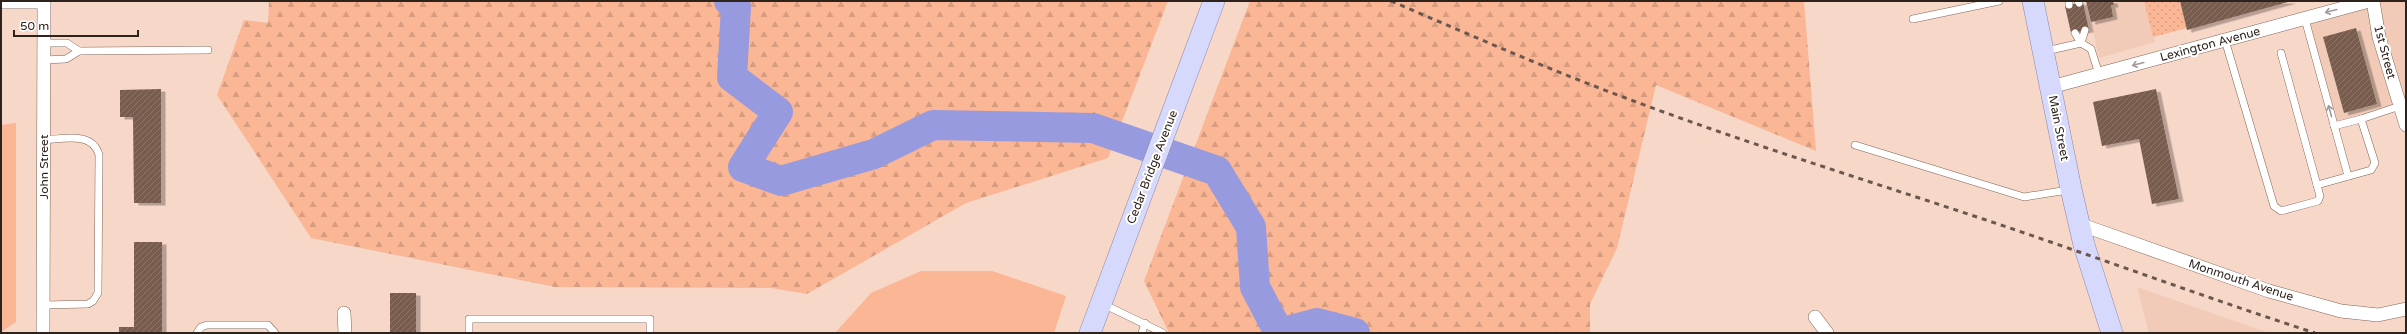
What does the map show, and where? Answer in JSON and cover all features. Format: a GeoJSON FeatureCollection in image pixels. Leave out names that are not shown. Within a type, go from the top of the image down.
{"type":"FeatureCollection","features":[{"type":"Feature","properties":{"kind":"main road","name":"Cedar Bridge Avenue"},"geometry":{"type":"LineString","coordinates":[[1090,333],[1214,1]]}},
{"type":"Feature","properties":{"kind":"main road","name":"Main Street"},"geometry":{"type":"LineString","coordinates":[[2033,1],[2079,224],[2112,333]]}},
{"type":"Feature","properties":{"kind":"street","name":"Lexington Avenue"},"geometry":{"type":"LineString","coordinates":[[2051,87],[2369,1]]}},
{"type":"Feature","properties":{"kind":"street","name":"1st Street"},"geometry":{"type":"LineString","coordinates":[[2373,1],[2379,37],[2406,125]]}},
{"type":"Feature","properties":{"kind":"street","name":"John Street"},"geometry":{"type":"LineString","coordinates":[[43,333],[44,3]]}},
{"type":"Feature","properties":{"kind":"street","name":"Monmouth Avenue"},"geometry":{"type":"LineString","coordinates":[[2079,224],[2270,291],[2341,311],[2378,315],[2406,309]]}},
{"type":"Feature","properties":{"kind":"street"},"geometry":{"type":"LineString","coordinates":[[344,313],[345,333]]}},
{"type":"Feature","properties":{"kind":"street"},"geometry":{"type":"LineString","coordinates":[[1815,317],[1827,333]]}},
{"type":"Feature","properties":{"kind":"lane"},"geometry":{"type":"LineString","coordinates":[[1913,19],[1999,1]]}},
{"type":"Feature","properties":{"kind":"lane"},"geometry":{"type":"LineString","coordinates":[[1,5],[44,3]]}},
{"type":"Feature","properties":{"kind":"lane"},"geometry":{"type":"LineString","coordinates":[[2305,19],[2348,176]]}},
{"type":"Feature","properties":{"kind":"lane"},"geometry":{"type":"LineString","coordinates":[[2081,43],[2085,30]]}},
{"type":"Feature","properties":{"kind":"lane"},"geometry":{"type":"LineString","coordinates":[[2075,33],[2081,43],[2091,49],[2099,74]]}},
{"type":"Feature","properties":{"kind":"lane"},"geometry":{"type":"LineString","coordinates":[[2225,40],[2274,206],[2281,211],[2318,201],[2320,196],[2281,53]]}},
{"type":"Feature","properties":{"kind":"lane"},"geometry":{"type":"LineString","coordinates":[[44,43],[67,43],[79,50],[208,50]]}},
{"type":"Feature","properties":{"kind":"lane"},"geometry":{"type":"LineString","coordinates":[[2044,52],[2081,43]]}},
{"type":"Feature","properties":{"kind":"lane"},"geometry":{"type":"LineString","coordinates":[[43,60],[66,59],[79,50]]}},
{"type":"Feature","properties":{"kind":"lane"},"geometry":{"type":"LineString","coordinates":[[2334,126],[2400,106]]}},
{"type":"Feature","properties":{"kind":"lane"},"geometry":{"type":"LineString","coordinates":[[2317,185],[2370,170],[2375,163],[2361,119]]}},
{"type":"Feature","properties":{"kind":"lane"},"geometry":{"type":"LineString","coordinates":[[44,140],[83,139],[92,142],[99,155],[99,286],[97,297],[88,304],[81,306],[44,305]]}},
{"type":"Feature","properties":{"kind":"lane"},"geometry":{"type":"LineString","coordinates":[[1855,145],[2024,197],[2071,189]]}},
{"type":"Feature","properties":{"kind":"lane"},"geometry":{"type":"LineString","coordinates":[[1101,303],[1164,333]]}},
{"type":"Feature","properties":{"kind":"lane"},"geometry":{"type":"LineString","coordinates":[[468,333],[469,320],[650,320],[650,333]]}},
{"type":"Feature","properties":{"kind":"lane"},"geometry":{"type":"LineString","coordinates":[[1142,333],[1145,323]]}},
{"type":"Feature","properties":{"kind":"lane"},"geometry":{"type":"LineString","coordinates":[[197,333],[201,327],[207,325],[260,325],[272,327],[275,333]]}},
{"type":"Feature","properties":{"kind":"shaded area"},"geometry":{"type":"Polygon","coordinates":[[[2113,1],[2144,1],[2155,42],[2099,58],[2091,22],[2113,17],[2111,5],[2114,5],[2113,1]]]}},
{"type":"Feature","properties":{"kind":"shaded area"},"geometry":{"type":"Polygon","coordinates":[[[2367,1],[2406,1],[2406,137],[2396,105],[2336,124],[2309,20],[2367,1]]]}},
{"type":"Feature","properties":{"kind":"shaded area"},"geometry":{"type":"Polygon","coordinates":[[[2137,287],[2269,333],[2149,333],[2137,287]]]}},
{"type":"Feature","properties":{"kind":"green space"},"geometry":{"type":"Polygon","coordinates":[[[269,1],[1168,1],[1108,158],[966,203],[807,294],[771,288],[555,287],[311,238],[217,95],[244,20],[268,23],[269,1]]]}},
{"type":"Feature","properties":{"kind":"green space"},"geometry":{"type":"Polygon","coordinates":[[[1250,1],[1804,1],[1816,151],[1656,85],[1617,248],[1590,304],[1590,333],[1169,333],[1144,281],[1250,1]]]}},
{"type":"Feature","properties":{"kind":"green space"},"geometry":{"type":"Polygon","coordinates":[[[2144,1],[2180,1],[2187,28],[2153,37],[2144,1]]]}},
{"type":"Feature","properties":{"kind":"green space"},"geometry":{"type":"Polygon","coordinates":[[[16,123],[16,322],[1,332],[1,125],[16,123]]]}},
{"type":"Feature","properties":{"kind":"green space"},"geometry":{"type":"Polygon","coordinates":[[[921,271],[992,271],[1066,296],[1054,333],[835,333],[871,293],[921,271]]]}},
{"type":"Feature","properties":{"kind":"building"},"geometry":{"type":"Polygon","coordinates":[[[2086,1],[2113,1],[2114,5],[2111,5],[2113,17],[2091,22],[2086,1]]]}},
{"type":"Feature","properties":{"kind":"building"},"geometry":{"type":"Polygon","coordinates":[[[2180,1],[2292,1],[2187,30],[2180,1]]]}},
{"type":"Feature","properties":{"kind":"building"},"geometry":{"type":"Polygon","coordinates":[[[2083,2],[2089,30],[2071,33],[2065,6],[2083,2]]]}},
{"type":"Feature","properties":{"kind":"building"},"geometry":{"type":"Polygon","coordinates":[[[2356,28],[2377,104],[2344,113],[2323,37],[2356,28]]]}},
{"type":"Feature","properties":{"kind":"building"},"geometry":{"type":"Polygon","coordinates":[[[161,89],[161,203],[134,203],[133,117],[120,117],[120,90],[161,89]]]}},
{"type":"Feature","properties":{"kind":"building"},"geometry":{"type":"Polygon","coordinates":[[[2156,89],[2179,199],[2152,204],[2139,139],[2102,146],[2093,102],[2156,89]]]}},
{"type":"Feature","properties":{"kind":"building"},"geometry":{"type":"Polygon","coordinates":[[[134,242],[162,242],[162,333],[119,333],[119,327],[134,327],[134,242]]]}},
{"type":"Feature","properties":{"kind":"building"},"geometry":{"type":"Polygon","coordinates":[[[390,293],[416,293],[416,333],[390,333],[390,293]]]}},
{"type":"Feature","properties":{"kind":"waterway"},"geometry":{"type":"LineString","coordinates":[[729,1],[736,7],[732,77],[778,112],[743,167],[781,181],[874,154],[933,125],[1093,128],[1217,171],[1251,227],[1255,287],[1279,333]]}},
{"type":"Feature","properties":{"kind":"waterway"},"geometry":{"type":"LineString","coordinates":[[1280,333],[1317,323],[1355,333]]}},
{"type":"Feature","properties":{"kind":"railway"},"geometry":{"type":"LineString","coordinates":[[1391,1],[1565,74],[1668,114],[2025,233],[2315,333]]}}]}
